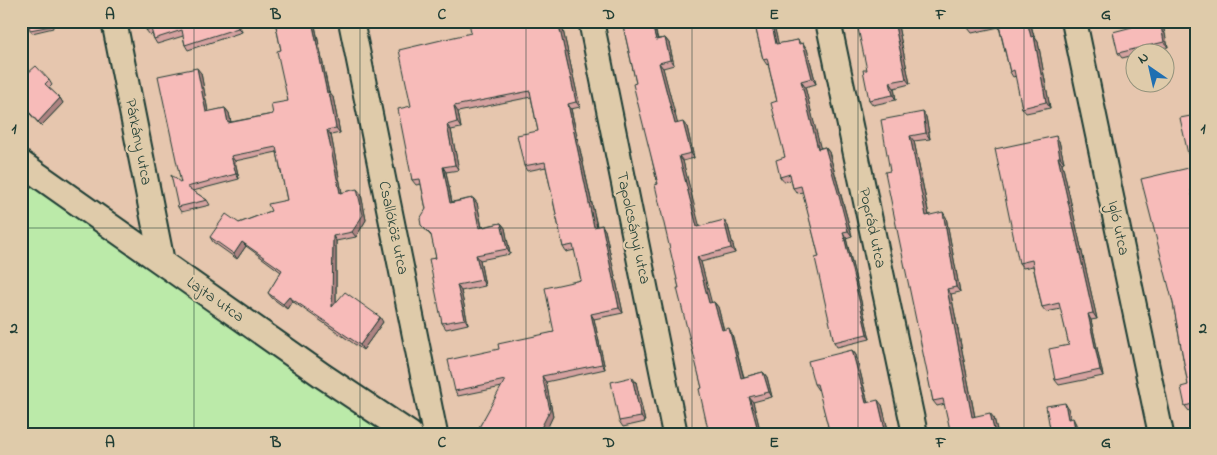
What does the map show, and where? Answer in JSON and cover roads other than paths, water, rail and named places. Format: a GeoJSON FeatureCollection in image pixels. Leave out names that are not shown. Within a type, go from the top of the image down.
{"type":"FeatureCollection","features":[{"type":"Feature","properties":{"kind":"street","name":"Párkány utca"},"geometry":{"type":"LineString","coordinates":[[114,21],[162,262]]}},
{"type":"Feature","properties":{"kind":"street","name":"Csallóköz utca"},"geometry":{"type":"LineString","coordinates":[[351,21],[436,434]]}},
{"type":"Feature","properties":{"kind":"street","name":"Tapolcsányi utca"},"geometry":{"type":"LineString","coordinates":[[591,21],[676,434]]}},
{"type":"Feature","properties":{"kind":"street","name":"Poprád utca"},"geometry":{"type":"LineString","coordinates":[[828,21],[915,434]]}},
{"type":"Feature","properties":{"kind":"street","name":"Igló utca"},"geometry":{"type":"LineString","coordinates":[[1074,21],[1161,434]]}},
{"type":"Feature","properties":{"kind":"street","name":"Lajta utca"},"geometry":{"type":"LineString","coordinates":[[21,163],[323,376],[410,434]]}}]}
